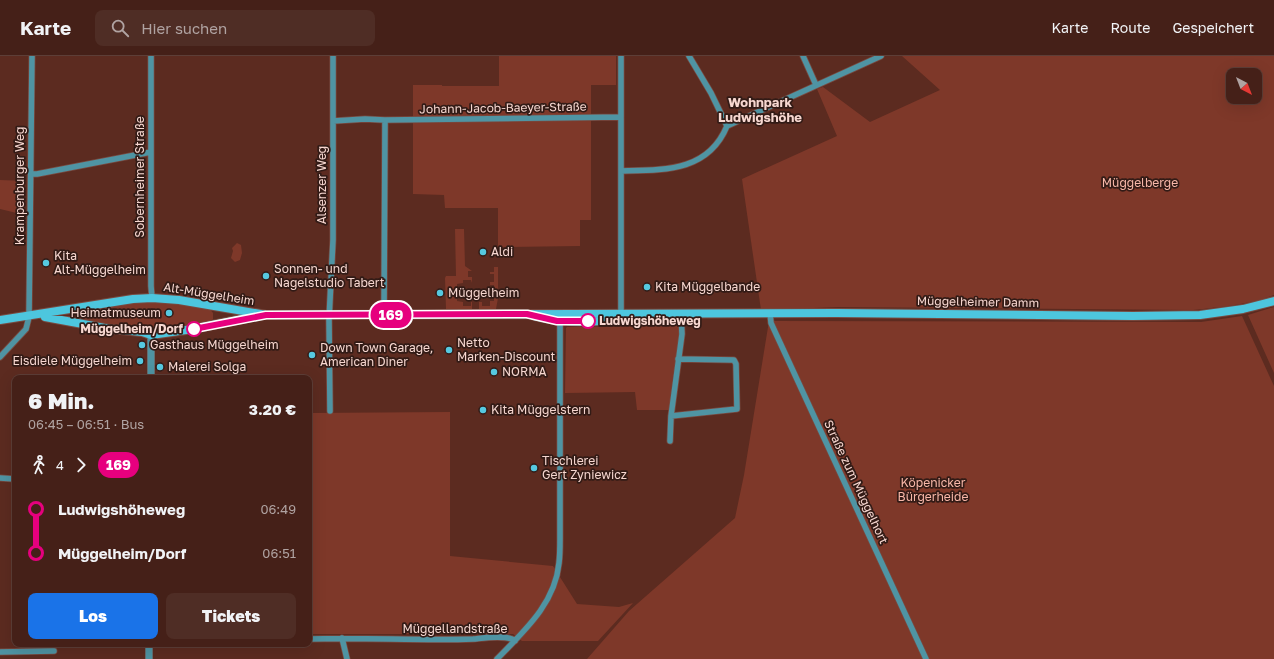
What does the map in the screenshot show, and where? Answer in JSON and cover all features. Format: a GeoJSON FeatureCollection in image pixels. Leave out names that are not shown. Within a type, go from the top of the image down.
{"type":"FeatureCollection","features":[{"type":"Feature","properties":{"kind":"main road","name":"Alt-Müggelheim"},"geometry":{"type":"LineString","coordinates":[[0,320],[29,317],[119,301],[152,298],[196,302],[266,315]]}},
{"type":"Feature","properties":{"kind":"main road","name":"Müggelheimer Damm"},"geometry":{"type":"LineString","coordinates":[[266,315],[527,314],[560,317],[621,316],[640,314],[770,313],[1133,316],[1200,315],[1243,309],[1274,300]]}},
{"type":"Feature","properties":{"kind":"main road","name":"Alt-Müggelheim"},"geometry":{"type":"LineString","coordinates":[[38,315],[110,329],[142,332],[151,335],[194,329],[266,315]]}},
{"type":"Feature","properties":{"kind":"street","name":"Krampenburger Weg"},"geometry":{"type":"LineString","coordinates":[[29,317],[32,56]]}},
{"type":"Feature","properties":{"kind":"street","name":"Sobernheimer Straße"},"geometry":{"type":"LineString","coordinates":[[151,56],[152,298]]}},
{"type":"Feature","properties":{"kind":"street","name":"Alsenzer Weg"},"geometry":{"type":"LineString","coordinates":[[330,411],[330,315],[333,240],[333,56]]}},
{"type":"Feature","properties":{"kind":"street"},"geometry":{"type":"LineString","coordinates":[[621,56],[621,316]]}},
{"type":"Feature","properties":{"kind":"street"},"geometry":{"type":"LineString","coordinates":[[689,56],[711,93],[727,126]]}},
{"type":"Feature","properties":{"kind":"street"},"geometry":{"type":"LineString","coordinates":[[803,56],[816,85]]}},
{"type":"Feature","properties":{"kind":"street"},"geometry":{"type":"LineString","coordinates":[[621,171],[662,170],[688,164],[714,148],[719,142],[727,126],[881,56]]}},
{"type":"Feature","properties":{"kind":"street","name":"Johann-Jacob-Baeyer-Straße"},"geometry":{"type":"LineString","coordinates":[[333,121],[365,119],[621,117]]}},
{"type":"Feature","properties":{"kind":"street"},"geometry":{"type":"LineString","coordinates":[[384,315],[385,120]]}},
{"type":"Feature","properties":{"kind":"street"},"geometry":{"type":"LineString","coordinates":[[31,174],[151,152]]}},
{"type":"Feature","properties":{"kind":"street","name":"Straße zum Müggelhort"},"geometry":{"type":"LineString","coordinates":[[770,313],[771,323],[926,659]]}},
{"type":"Feature","properties":{"kind":"street"},"geometry":{"type":"LineString","coordinates":[[670,441],[671,416],[682,334],[681,314]]}},
{"type":"Feature","properties":{"kind":"street"},"geometry":{"type":"LineString","coordinates":[[0,358],[26,329],[29,317]]}},
{"type":"Feature","properties":{"kind":"street","name":"Müggellandstraße"},"geometry":{"type":"LineString","coordinates":[[312,639],[450,639],[502,637],[512,638],[515,641],[540,612],[549,598],[556,581],[559,563],[560,317]]}},
{"type":"Feature","properties":{"kind":"street"},"geometry":{"type":"LineString","coordinates":[[151,335],[151,375]]}},
{"type":"Feature","properties":{"kind":"street"},"geometry":{"type":"LineString","coordinates":[[671,416],[737,409],[736,364],[734,360],[678,359]]}},
{"type":"Feature","properties":{"kind":"street"},"geometry":{"type":"LineString","coordinates":[[0,478],[12,479]]}},
{"type":"Feature","properties":{"kind":"street"},"geometry":{"type":"LineString","coordinates":[[342,638],[347,659]]}},
{"type":"Feature","properties":{"kind":"street"},"geometry":{"type":"LineString","coordinates":[[497,659],[515,641]]}},
{"type":"Feature","properties":{"kind":"street"},"geometry":{"type":"LineString","coordinates":[[149,647],[149,659]]}},
{"type":"Feature","properties":{"kind":"street"},"geometry":{"type":"LineString","coordinates":[[0,652],[54,651]]}},
{"type":"Feature","properties":{"kind":"green space"},"geometry":{"type":"Polygon","coordinates":[[[499,56],[616,56],[616,85],[591,85],[591,220],[580,220],[580,246],[498,247],[498,208],[445,208],[444,195],[413,194],[413,85],[499,86],[499,56]]]}},
{"type":"Feature","properties":{"kind":"green space","name":"Müggelberge"},"geometry":{"type":"Polygon","coordinates":[[[902,56],[1274,56],[1274,295],[1224,307],[1193,310],[839,307],[761,310],[742,179],[837,136],[817,89],[823,87],[870,122],[940,90],[902,56]]]}},
{"type":"Feature","properties":{"kind":"green space"},"geometry":{"type":"Polygon","coordinates":[[[0,180],[25,181],[25,215],[0,209],[0,180]]]}},
{"type":"Feature","properties":{"kind":"green space"},"geometry":{"type":"Polygon","coordinates":[[[455,229],[464,229],[465,266],[472,271],[468,271],[468,277],[472,277],[472,283],[471,280],[463,280],[463,283],[457,284],[457,301],[463,302],[463,306],[471,306],[472,302],[472,309],[446,309],[445,278],[446,276],[456,276],[455,229]]]}},
{"type":"Feature","properties":{"kind":"green space"},"geometry":{"type":"Polygon","coordinates":[[[237,243],[241,245],[242,253],[240,260],[235,262],[231,258],[233,251],[232,248],[237,243]]]}},
{"type":"Feature","properties":{"kind":"green space"},"geometry":{"type":"Polygon","coordinates":[[[494,267],[498,267],[498,298],[496,309],[479,309],[479,302],[482,302],[482,306],[490,306],[490,301],[494,301],[494,295],[490,295],[490,293],[494,293],[494,285],[490,285],[490,282],[494,282],[494,274],[490,274],[490,272],[494,272],[494,267]]]}},
{"type":"Feature","properties":{"kind":"green space"},"geometry":{"type":"Polygon","coordinates":[[[164,300],[209,308],[213,313],[213,319],[211,322],[160,331],[139,331],[86,321],[84,318],[87,310],[127,302],[164,300]]]}},
{"type":"Feature","properties":{"kind":"green space"},"geometry":{"type":"Polygon","coordinates":[[[1274,307],[1274,373],[1248,315],[1274,307]]]}},
{"type":"Feature","properties":{"kind":"green space","name":"Köpenicker Bürgerheide"},"geometry":{"type":"Polygon","coordinates":[[[1242,316],[1274,386],[1274,659],[587,659],[629,611],[735,518],[744,475],[769,321],[1201,322],[1242,316]]]}},
{"type":"Feature","properties":{"kind":"green space"},"geometry":{"type":"Polygon","coordinates":[[[635,321],[678,321],[680,335],[669,410],[637,410],[635,392],[565,393],[566,328],[617,327],[635,321]]]}},
{"type":"Feature","properties":{"kind":"green space"},"geometry":{"type":"Polygon","coordinates":[[[450,412],[450,556],[553,566],[577,604],[619,607],[633,603],[598,641],[522,641],[513,634],[312,634],[312,413],[450,412]]]}},
{"type":"Feature","properties":{"kind":"bus line","name":"169"},"geometry":{"type":"LineString","coordinates":[[194,329],[266,315],[527,314],[557,321],[588,321]]}},
{"type":"Feature","properties":{"kind":"place","name":"Aldi"},"geometry":{"type":"Point","coordinates":[483,252]}},
{"type":"Feature","properties":{"kind":"place","name":"Kita Alt-Müggelheim"},"geometry":{"type":"Point","coordinates":[46,263]}},
{"type":"Feature","properties":{"kind":"place","name":"Sonnen- und Nagelstudio Tabert"},"geometry":{"type":"Point","coordinates":[266,276]}},
{"type":"Feature","properties":{"kind":"place","name":"Kita Müggelbande"},"geometry":{"type":"Point","coordinates":[647,287]}},
{"type":"Feature","properties":{"kind":"place","name":"Müggelheim"},"geometry":{"type":"Point","coordinates":[440,293]}},
{"type":"Feature","properties":{"kind":"place","name":"Heimatmuseum"},"geometry":{"type":"Point","coordinates":[169,313]}},
{"type":"Feature","properties":{"kind":"place","name":"Ludwigshöheweg"},"geometry":{"type":"Point","coordinates":[588,321]}},
{"type":"Feature","properties":{"kind":"place","name":"Müggelheim/Dorf"},"geometry":{"type":"Point","coordinates":[194,329]}},
{"type":"Feature","properties":{"kind":"place","name":"Gasthaus Müggelheim"},"geometry":{"type":"Point","coordinates":[142,345]}},
{"type":"Feature","properties":{"kind":"place","name":"Netto Marken-Discount"},"geometry":{"type":"Point","coordinates":[449,350]}},
{"type":"Feature","properties":{"kind":"place","name":"Down Town Garage, American Diner"},"geometry":{"type":"Point","coordinates":[312,355]}},
{"type":"Feature","properties":{"kind":"place","name":"Eisdiele Müggelheim"},"geometry":{"type":"Point","coordinates":[140,361]}},
{"type":"Feature","properties":{"kind":"place","name":"Malerei Solga"},"geometry":{"type":"Point","coordinates":[160,367]}},
{"type":"Feature","properties":{"kind":"place","name":"NORMA"},"geometry":{"type":"Point","coordinates":[494,372]}},
{"type":"Feature","properties":{"kind":"place","name":"Kita Müggelstern"},"geometry":{"type":"Point","coordinates":[483,410]}},
{"type":"Feature","properties":{"kind":"place","name":"Tischlerei Gert Zyniewicz"},"geometry":{"type":"Point","coordinates":[534,468]}},
{"type":"Feature","properties":{"kind":"district","name":"Wohnpark Ludwigshöhe"},"geometry":{"type":"Point","coordinates":[760,110]}}]}
